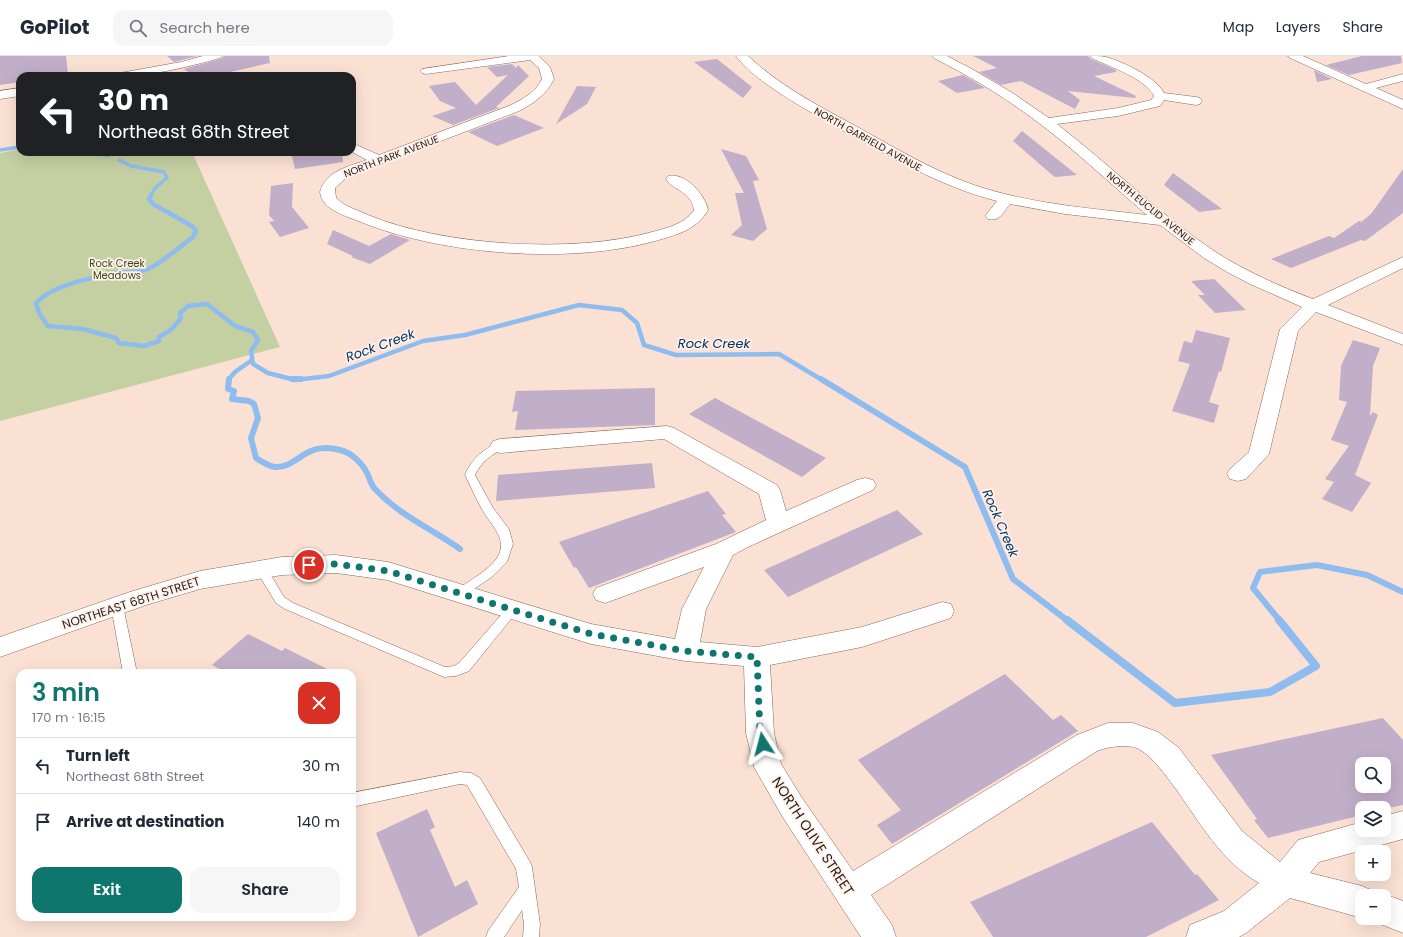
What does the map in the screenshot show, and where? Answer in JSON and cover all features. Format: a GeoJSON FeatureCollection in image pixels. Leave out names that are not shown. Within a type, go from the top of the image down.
{"type":"FeatureCollection","features":[{"type":"Feature","properties":{"kind":"street"},"geometry":{"type":"LineString","coordinates":[[142,72],[181,65],[216,56]]}},
{"type":"Feature","properties":{"kind":"street"},"geometry":{"type":"LineString","coordinates":[[426,71],[533,56]]}},
{"type":"Feature","properties":{"kind":"street","name":"NORTH PARK AVENUE"},"geometry":{"type":"LineString","coordinates":[[533,56],[544,67],[548,79],[540,92],[527,102],[515,108],[342,174],[337,177],[328,189],[328,196],[330,200],[346,211],[367,220],[412,233],[452,241],[514,247],[574,247],[618,244],[648,239],[678,229],[691,222],[702,210],[701,203],[687,187],[673,179]]}},
{"type":"Feature","properties":{"kind":"street","name":"NORTH GARFIELD AVENUE"},"geometry":{"type":"LineString","coordinates":[[742,56],[756,70],[792,96],[914,165],[969,188],[1006,199],[1066,209],[1163,221]]}},
{"type":"Feature","properties":{"kind":"street","name":"NORTH EUCLID AVENUE"},"geometry":{"type":"LineString","coordinates":[[938,56],[991,84],[1047,122],[1163,221],[1211,255],[1261,283],[1403,340]]}},
{"type":"Feature","properties":{"kind":"street"},"geometry":{"type":"LineString","coordinates":[[1047,122],[1132,110],[1156,103],[1160,96],[1158,90],[1148,82],[1096,56]]}},
{"type":"Feature","properties":{"kind":"street"},"geometry":{"type":"LineString","coordinates":[[1294,56],[1403,105]]}},
{"type":"Feature","properties":{"kind":"street"},"geometry":{"type":"LineString","coordinates":[[1364,88],[1403,77]]}},
{"type":"Feature","properties":{"kind":"street"},"geometry":{"type":"LineString","coordinates":[[0,95],[16,93]]}},
{"type":"Feature","properties":{"kind":"street"},"geometry":{"type":"LineString","coordinates":[[1160,96],[1196,101]]}},
{"type":"Feature","properties":{"kind":"street"},"geometry":{"type":"LineString","coordinates":[[356,149],[378,160]]}},
{"type":"Feature","properties":{"kind":"street"},"geometry":{"type":"LineString","coordinates":[[993,216],[1006,199]]}},
{"type":"Feature","properties":{"kind":"street"},"geometry":{"type":"LineString","coordinates":[[1238,474],[1259,454],[1290,329],[1314,305],[1403,262]]}},
{"type":"Feature","properties":{"kind":"street"},"geometry":{"type":"LineString","coordinates":[[500,446],[667,432],[769,490],[778,524]]}},
{"type":"Feature","properties":{"kind":"street"},"geometry":{"type":"LineString","coordinates":[[605,594],[724,550],[740,541],[865,485]]}},
{"type":"Feature","properties":{"kind":"street"},"geometry":{"type":"LineString","coordinates":[[685,651],[694,609],[724,550]]}},
{"type":"Feature","properties":{"kind":"street","name":"NORTHEAST 68TH STREET"},"geometry":{"type":"LineString","coordinates":[[0,647],[117,606],[200,580],[282,566],[336,564],[388,571],[591,634],[685,651],[757,657],[862,637],[942,611]]}},
{"type":"Feature","properties":{"kind":"street","name":"NORTH OLIVE STREET"},"geometry":{"type":"LineString","coordinates":[[757,657],[760,733],[768,767],[792,807],[880,937]]}},
{"type":"Feature","properties":{"kind":"street"},"geometry":{"type":"LineString","coordinates":[[849,891],[1087,743],[1108,735],[1133,735],[1148,740],[1169,757],[1231,842],[1265,870],[1284,881],[1355,900]]}},
{"type":"Feature","properties":{"kind":"street"},"geometry":{"type":"LineString","coordinates":[[1391,828],[1403,825]]}},
{"type":"Feature","properties":{"kind":"street"},"geometry":{"type":"LineString","coordinates":[[1202,937],[1235,922],[1279,887],[1309,850],[1358,837]]}},
{"type":"Feature","properties":{"kind":"street"},"geometry":{"type":"LineString","coordinates":[[1391,912],[1403,916]]}},
{"type":"Feature","properties":{"kind":"lane"},"geometry":{"type":"LineString","coordinates":[[460,593],[489,574],[503,559],[507,544],[503,529],[488,510],[470,475],[474,465],[486,454],[500,446]]}},
{"type":"Feature","properties":{"kind":"lane"},"geometry":{"type":"LineString","coordinates":[[262,570],[280,600],[289,606],[444,672],[456,671],[464,668],[513,609]]}},
{"type":"Feature","properties":{"kind":"lane"},"geometry":{"type":"LineString","coordinates":[[117,606],[129,669]]}},
{"type":"Feature","properties":{"kind":"lane"},"geometry":{"type":"LineString","coordinates":[[356,799],[460,778],[471,779],[475,783],[524,867],[532,924],[531,937]]}},
{"type":"Feature","properties":{"kind":"lane"},"geometry":{"type":"LineString","coordinates":[[494,937],[527,888]]}},
{"type":"Feature","properties":{"kind":"green space","name":"Rock Creek Meadows"},"geometry":{"type":"Polygon","coordinates":[[[16,150],[16,156],[194,156],[280,347],[0,421],[0,153],[16,150]]]}},
{"type":"Feature","properties":{"kind":"building"},"geometry":{"type":"Polygon","coordinates":[[[0,56],[66,56],[68,72],[16,72],[16,83],[0,85],[0,56]]]}},
{"type":"Feature","properties":{"kind":"building"},"geometry":{"type":"Polygon","coordinates":[[[167,56],[197,56],[174,62],[167,56]]]}},
{"type":"Feature","properties":{"kind":"building"},"geometry":{"type":"Polygon","coordinates":[[[224,56],[269,56],[270,63],[230,72],[188,72],[184,69],[220,59],[224,56]]]}},
{"type":"Feature","properties":{"kind":"building"},"geometry":{"type":"Polygon","coordinates":[[[973,56],[1088,56],[1091,59],[1116,70],[1116,72],[1094,76],[1136,96],[1135,98],[1068,91],[1080,100],[1075,109],[1021,81],[1001,85],[979,72],[997,68],[973,56]]]}},
{"type":"Feature","properties":{"kind":"building"},"geometry":{"type":"Polygon","coordinates":[[[1362,56],[1401,56],[1402,63],[1349,75],[1326,65],[1362,56]]]}},
{"type":"Feature","properties":{"kind":"building"},"geometry":{"type":"Polygon","coordinates":[[[717,59],[752,87],[743,98],[694,62],[717,59]]]}},
{"type":"Feature","properties":{"kind":"building"},"geometry":{"type":"Polygon","coordinates":[[[512,64],[516,68],[518,65],[529,76],[496,107],[499,108],[453,125],[432,116],[456,108],[440,101],[429,86],[455,82],[476,105],[508,75],[497,77],[487,67],[512,64]]]}},
{"type":"Feature","properties":{"kind":"building"},"geometry":{"type":"Polygon","coordinates":[[[1314,70],[1332,79],[1317,82],[1314,70]]]}},
{"type":"Feature","properties":{"kind":"building"},"geometry":{"type":"Polygon","coordinates":[[[963,75],[985,88],[957,93],[938,81],[963,75]]]}},
{"type":"Feature","properties":{"kind":"building"},"geometry":{"type":"Polygon","coordinates":[[[577,86],[596,87],[587,104],[556,124],[577,86]]]}},
{"type":"Feature","properties":{"kind":"building"},"geometry":{"type":"Polygon","coordinates":[[[514,115],[544,128],[497,146],[468,132],[514,115]]]}},
{"type":"Feature","properties":{"kind":"building"},"geometry":{"type":"Polygon","coordinates":[[[1022,131],[1077,175],[1055,177],[1051,174],[1013,141],[1022,131]]]}},
{"type":"Feature","properties":{"kind":"building"},"geometry":{"type":"Polygon","coordinates":[[[721,149],[746,156],[759,180],[753,181],[767,229],[753,241],[731,235],[742,225],[735,193],[744,193],[721,149]]]}},
{"type":"Feature","properties":{"kind":"building"},"geometry":{"type":"Polygon","coordinates":[[[292,156],[342,156],[343,162],[295,169],[292,156]]]}},
{"type":"Feature","properties":{"kind":"building"},"geometry":{"type":"Polygon","coordinates":[[[1403,169],[1403,213],[1365,241],[1361,240],[1291,268],[1271,259],[1329,236],[1334,238],[1359,221],[1361,222],[1371,214],[1403,169]]]}},
{"type":"Feature","properties":{"kind":"building"},"geometry":{"type":"Polygon","coordinates":[[[1173,173],[1222,209],[1199,212],[1164,185],[1173,173]]]}},
{"type":"Feature","properties":{"kind":"building"},"geometry":{"type":"Polygon","coordinates":[[[293,183],[292,207],[309,228],[280,237],[269,222],[274,221],[269,215],[271,186],[293,183]]]}},
{"type":"Feature","properties":{"kind":"building"},"geometry":{"type":"Polygon","coordinates":[[[333,230],[369,246],[391,234],[410,240],[370,264],[351,257],[353,256],[327,244],[333,230]]]}},
{"type":"Feature","properties":{"kind":"building"},"geometry":{"type":"Polygon","coordinates":[[[1214,279],[1246,310],[1215,313],[1198,295],[1205,295],[1191,281],[1214,279]]]}},
{"type":"Feature","properties":{"kind":"building"},"geometry":{"type":"Polygon","coordinates":[[[1196,330],[1230,338],[1221,372],[1219,371],[1209,402],[1219,405],[1214,423],[1172,411],[1190,364],[1178,361],[1184,341],[1192,343],[1196,330]]]}},
{"type":"Feature","properties":{"kind":"building"},"geometry":{"type":"Polygon","coordinates":[[[1353,340],[1380,348],[1373,366],[1370,416],[1373,412],[1378,415],[1355,475],[1371,483],[1352,512],[1322,499],[1334,482],[1325,479],[1349,446],[1331,440],[1347,402],[1339,400],[1341,366],[1353,340]]]}},
{"type":"Feature","properties":{"kind":"building"},"geometry":{"type":"Polygon","coordinates":[[[655,388],[655,425],[515,430],[518,411],[512,412],[516,391],[655,388]]]}},
{"type":"Feature","properties":{"kind":"building"},"geometry":{"type":"Polygon","coordinates":[[[715,398],[826,458],[802,477],[689,414],[715,398]]]}},
{"type":"Feature","properties":{"kind":"building"},"geometry":{"type":"Polygon","coordinates":[[[652,463],[655,488],[496,501],[498,475],[652,463]]]}},
{"type":"Feature","properties":{"kind":"building"},"geometry":{"type":"Polygon","coordinates":[[[708,491],[726,514],[722,515],[736,532],[589,588],[576,567],[574,568],[559,542],[708,491]]]}},
{"type":"Feature","properties":{"kind":"building"},"geometry":{"type":"Polygon","coordinates":[[[897,510],[923,534],[788,597],[764,570],[897,510]]]}},
{"type":"Feature","properties":{"kind":"building"},"geometry":{"type":"Polygon","coordinates":[[[248,634],[282,651],[285,648],[327,669],[220,669],[212,665],[248,634]]]}},
{"type":"Feature","properties":{"kind":"building"},"geometry":{"type":"Polygon","coordinates":[[[1005,674],[1053,720],[1061,715],[1078,731],[892,844],[877,825],[901,810],[858,760],[1005,674]]]}},
{"type":"Feature","properties":{"kind":"building"},"geometry":{"type":"Polygon","coordinates":[[[1383,718],[1403,740],[1403,805],[1391,808],[1391,801],[1355,801],[1355,817],[1268,838],[1254,820],[1257,819],[1211,755],[1383,718]]]}},
{"type":"Feature","properties":{"kind":"building"},"geometry":{"type":"Polygon","coordinates":[[[427,809],[435,827],[430,830],[455,887],[467,880],[478,904],[418,937],[376,833],[427,809]]]}},
{"type":"Feature","properties":{"kind":"building"},"geometry":{"type":"Polygon","coordinates":[[[1152,822],[1195,875],[1197,874],[1219,900],[1146,937],[993,937],[970,902],[1152,822]]]}},
{"type":"Feature","properties":{"kind":"waterway","name":"Rock Creek"},"geometry":{"type":"LineString","coordinates":[[0,150],[16,148]]}},
{"type":"Feature","properties":{"kind":"waterway","name":"Rock Creek"},"geometry":{"type":"LineString","coordinates":[[119,160],[131,166],[164,172],[167,178],[155,188],[150,197]]}},
{"type":"Feature","properties":{"kind":"waterway","name":"Rock Creek"},"geometry":{"type":"LineString","coordinates":[[151,196],[149,199],[153,204],[192,226],[196,231],[193,237],[153,267],[144,271],[115,273],[73,283],[52,291],[36,303],[39,313],[48,326],[83,329],[116,338],[119,343],[144,346],[159,341],[159,337],[172,329],[181,318],[180,313],[188,306],[207,304],[235,326],[253,332],[258,340],[251,351],[253,364],[268,373],[295,380],[329,376],[423,341],[465,335],[579,305],[622,310],[637,323],[644,345],[676,355],[779,354],[822,380]]}},
{"type":"Feature","properties":{"kind":"waterway"},"geometry":{"type":"LineString","coordinates":[[228,380],[235,372],[252,360]]}},
{"type":"Feature","properties":{"kind":"waterway"},"geometry":{"type":"LineString","coordinates":[[229,379],[228,389],[234,391],[232,399],[249,401],[254,404],[258,418],[251,438],[256,458],[270,466],[275,467],[290,464],[318,449],[328,448],[344,451],[359,462],[367,473],[374,487],[394,507],[460,549]]}},
{"type":"Feature","properties":{"kind":"waterway","name":"Rock Creek"},"geometry":{"type":"LineString","coordinates":[[292,379],[301,379]]}},
{"type":"Feature","properties":{"kind":"waterway","name":"Rock Creek"},"geometry":{"type":"LineString","coordinates":[[821,379],[965,467],[1013,579],[1068,621]]}},
{"type":"Feature","properties":{"kind":"waterway","name":"Rock Creek"},"geometry":{"type":"LineString","coordinates":[[1280,621],[1253,588],[1260,572],[1317,565],[1367,575],[1403,592]]}},
{"type":"Feature","properties":{"kind":"waterway","name":"Rock Creek"},"geometry":{"type":"LineString","coordinates":[[1067,620],[1175,703],[1270,692],[1316,666],[1279,620]]}},
{"type":"Feature","properties":{"kind":"route"},"geometry":{"type":"LineString","coordinates":[[309,565],[336,564],[388,571],[591,634],[685,651],[757,657],[760,733],[763,744]]}}]}
